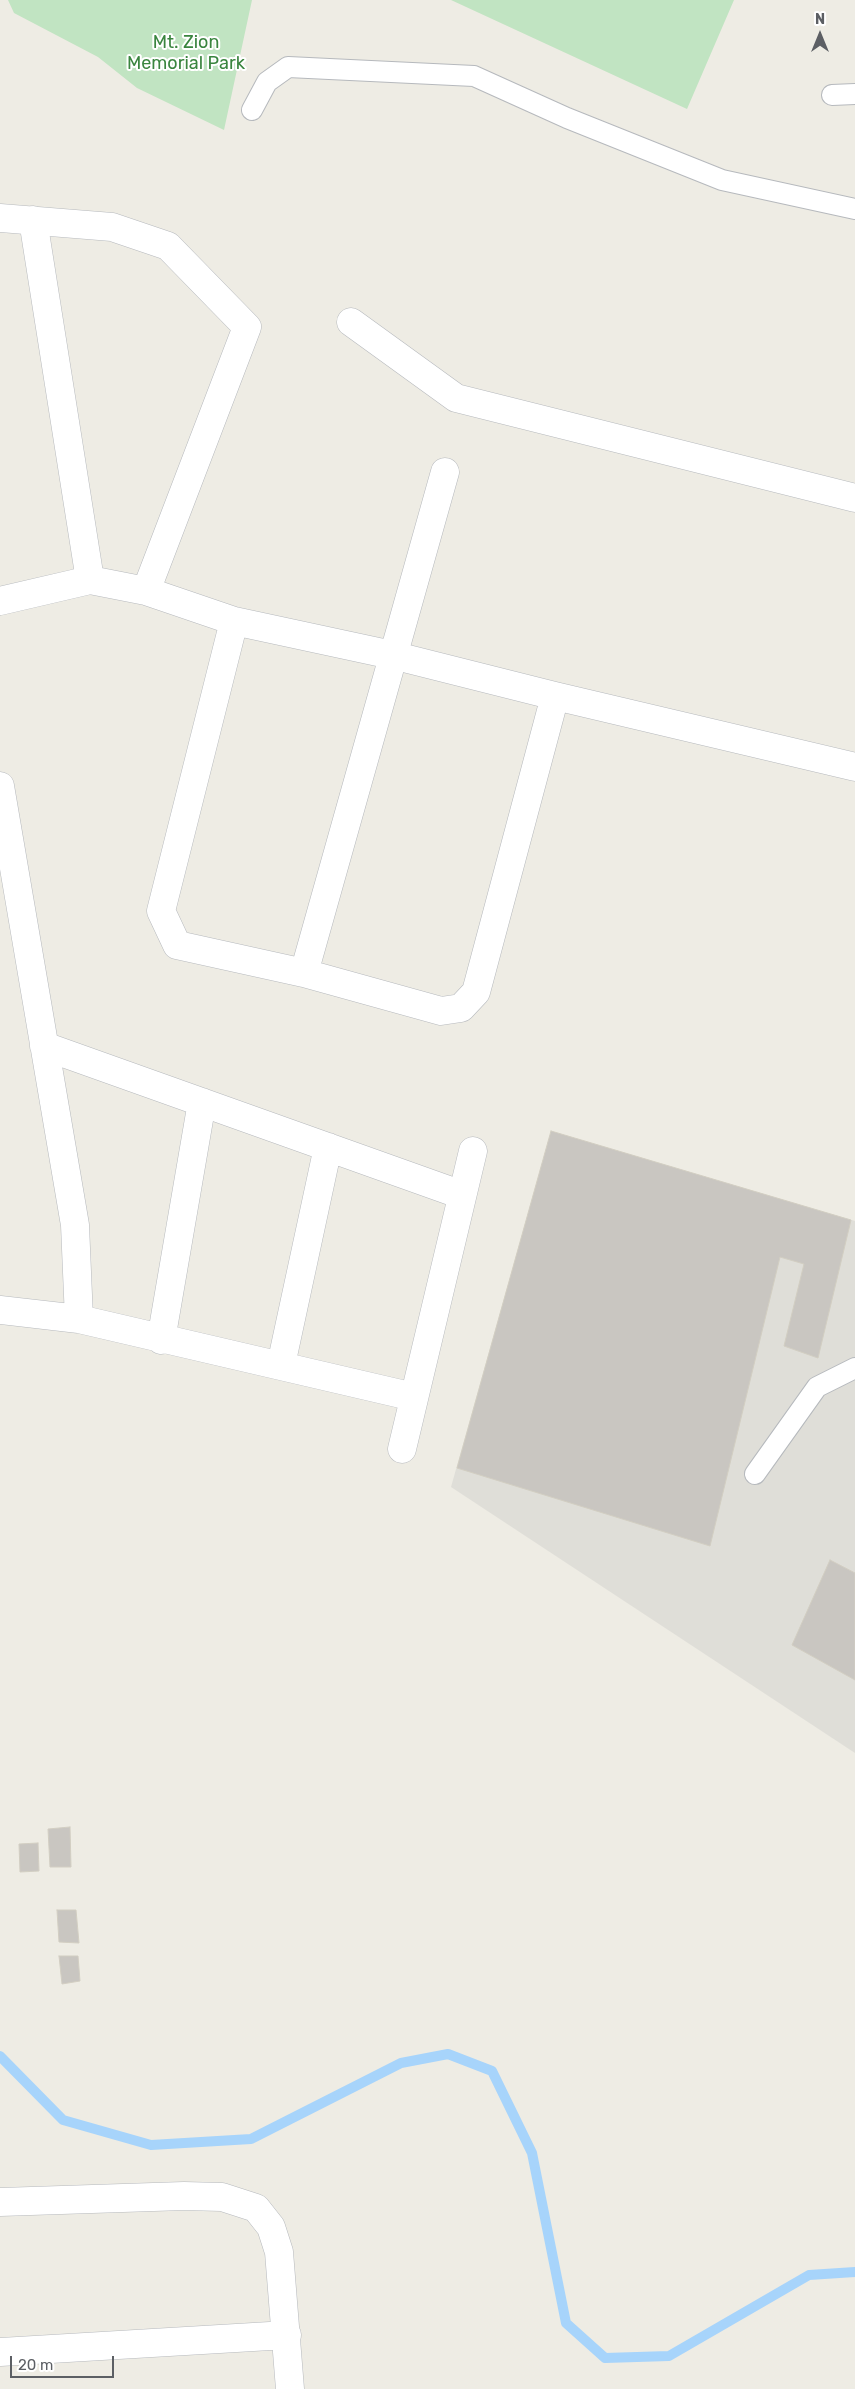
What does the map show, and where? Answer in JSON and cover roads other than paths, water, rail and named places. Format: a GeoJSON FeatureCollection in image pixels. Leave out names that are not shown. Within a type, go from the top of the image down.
{"type":"FeatureCollection","features":[{"type":"Feature","properties":{"kind":"street"},"geometry":{"type":"LineString","coordinates":[[0,218],[112,227],[168,246],[247,327],[146,591]]}},
{"type":"Feature","properties":{"kind":"street"},"geometry":{"type":"LineString","coordinates":[[33,220],[90,580]]}},
{"type":"Feature","properties":{"kind":"street"},"geometry":{"type":"LineString","coordinates":[[351,322],[456,398],[855,498]]}},
{"type":"Feature","properties":{"kind":"street"},"geometry":{"type":"LineString","coordinates":[[304,973],[445,472]]}},
{"type":"Feature","properties":{"kind":"street"},"geometry":{"type":"LineString","coordinates":[[0,601],[90,580],[146,591],[234,621],[392,655],[555,696],[855,766]]}},
{"type":"Feature","properties":{"kind":"street"},"geometry":{"type":"LineString","coordinates":[[234,621],[161,911],[177,945],[304,973],[441,1011],[461,1008],[476,992],[555,696]]}},
{"type":"Feature","properties":{"kind":"street"},"geometry":{"type":"LineString","coordinates":[[0,786],[75,1225],[79,1319]]}},
{"type":"Feature","properties":{"kind":"street"},"geometry":{"type":"LineString","coordinates":[[44,1046],[462,1195]]}},
{"type":"Feature","properties":{"kind":"street"},"geometry":{"type":"LineString","coordinates":[[161,1340],[202,1102]]}},
{"type":"Feature","properties":{"kind":"street"},"geometry":{"type":"LineString","coordinates":[[281,1365],[328,1147]]}},
{"type":"Feature","properties":{"kind":"street"},"geometry":{"type":"LineString","coordinates":[[402,1449],[472,1151]]}},
{"type":"Feature","properties":{"kind":"street"},"geometry":{"type":"LineString","coordinates":[[0,1310],[79,1319],[161,1340],[281,1365],[414,1397]]}},
{"type":"Feature","properties":{"kind":"street"},"geometry":{"type":"LineString","coordinates":[[0,2202],[184,2196],[222,2197],[256,2208],[271,2227],[279,2252],[290,2389]]}},
{"type":"Feature","properties":{"kind":"street"},"geometry":{"type":"LineString","coordinates":[[0,2352],[287,2335]]}},
{"type":"Feature","properties":{"kind":"lane"},"geometry":{"type":"LineString","coordinates":[[252,110],[268,82],[288,67],[474,76],[567,118],[722,180],[855,209]]}},
{"type":"Feature","properties":{"kind":"lane"},"geometry":{"type":"LineString","coordinates":[[832,95],[855,94]]}},
{"type":"Feature","properties":{"kind":"lane"},"geometry":{"type":"LineString","coordinates":[[755,1474],[817,1387],[855,1368]]}},
{"type":"Feature","properties":{"kind":"waterway"},"geometry":{"type":"LineString","coordinates":[[0,2056],[63,2120],[151,2145],[251,2139],[401,2063],[448,2054],[492,2071],[532,2153],[566,2323],[605,2358],[669,2356],[809,2275],[855,2272]]}},
{"type":"Feature","properties":{"kind":"park label","name":"Mt. Zion Memorial Park"},"geometry":{"type":"Point","coordinates":[186,53]}}]}
